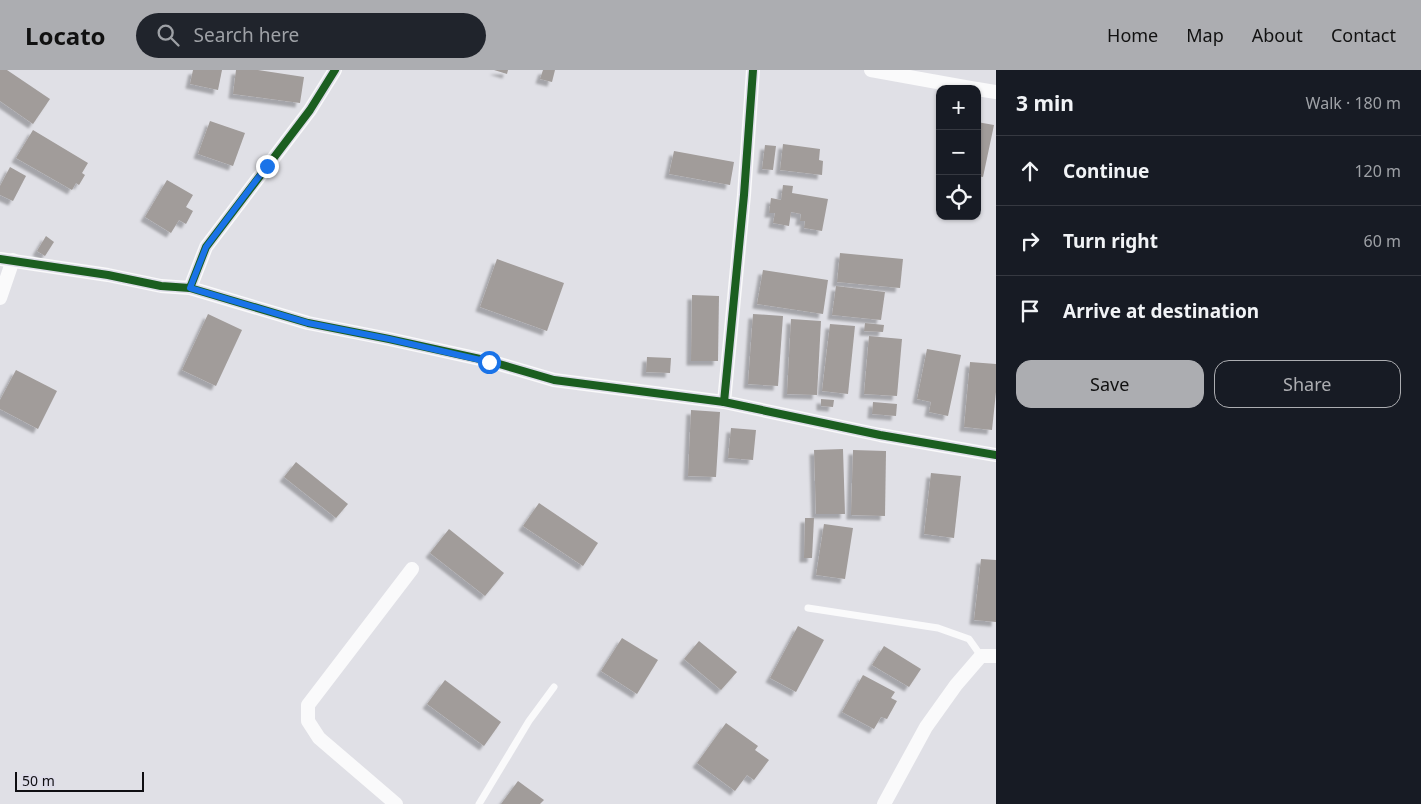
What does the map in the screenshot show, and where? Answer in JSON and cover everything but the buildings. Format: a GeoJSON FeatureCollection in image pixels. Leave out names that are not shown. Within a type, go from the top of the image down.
{"type":"FeatureCollection","features":[{"type":"Feature","properties":{"kind":"street"},"geometry":{"type":"LineString","coordinates":[[190,288],[206,247],[310,110],[335,70]]}},
{"type":"Feature","properties":{"kind":"street"},"geometry":{"type":"LineString","coordinates":[[724,402],[744,195],[753,70]]}},
{"type":"Feature","properties":{"kind":"street"},"geometry":{"type":"LineString","coordinates":[[871,70],[955,85]]}},
{"type":"Feature","properties":{"kind":"street"},"geometry":{"type":"LineString","coordinates":[[981,90],[996,92]]}},
{"type":"Feature","properties":{"kind":"street"},"geometry":{"type":"LineString","coordinates":[[0,298],[6,260],[108,275],[161,286],[190,288],[308,323],[471,357],[554,380],[724,402],[880,435],[996,455]]}},
{"type":"Feature","properties":{"kind":"street"},"geometry":{"type":"LineString","coordinates":[[396,804],[320,738],[308,721],[308,705],[412,569]]}},
{"type":"Feature","properties":{"kind":"street"},"geometry":{"type":"LineString","coordinates":[[884,804],[926,727],[956,685],[981,656],[996,656]]}},
{"type":"Feature","properties":{"kind":"lane"},"geometry":{"type":"LineString","coordinates":[[808,608],[938,628],[969,639],[981,656]]}},
{"type":"Feature","properties":{"kind":"lane"},"geometry":{"type":"LineString","coordinates":[[479,804],[529,721],[554,687]]}},
{"type":"Feature","properties":{"kind":"cycle path"},"geometry":{"type":"LineString","coordinates":[[0,259],[108,275],[161,286],[190,288],[206,247],[310,110],[335,70]]}},
{"type":"Feature","properties":{"kind":"cycle path"},"geometry":{"type":"LineString","coordinates":[[753,70],[744,195],[724,402],[880,435],[996,455]]}},
{"type":"Feature","properties":{"kind":"cycle path"},"geometry":{"type":"LineString","coordinates":[[190,288],[308,323],[489,361],[554,380],[724,402]]}},
{"type":"Feature","properties":{"kind":"route"},"geometry":{"type":"LineString","coordinates":[[267,166],[206,247],[190,288],[308,323],[489,362]]}}]}
